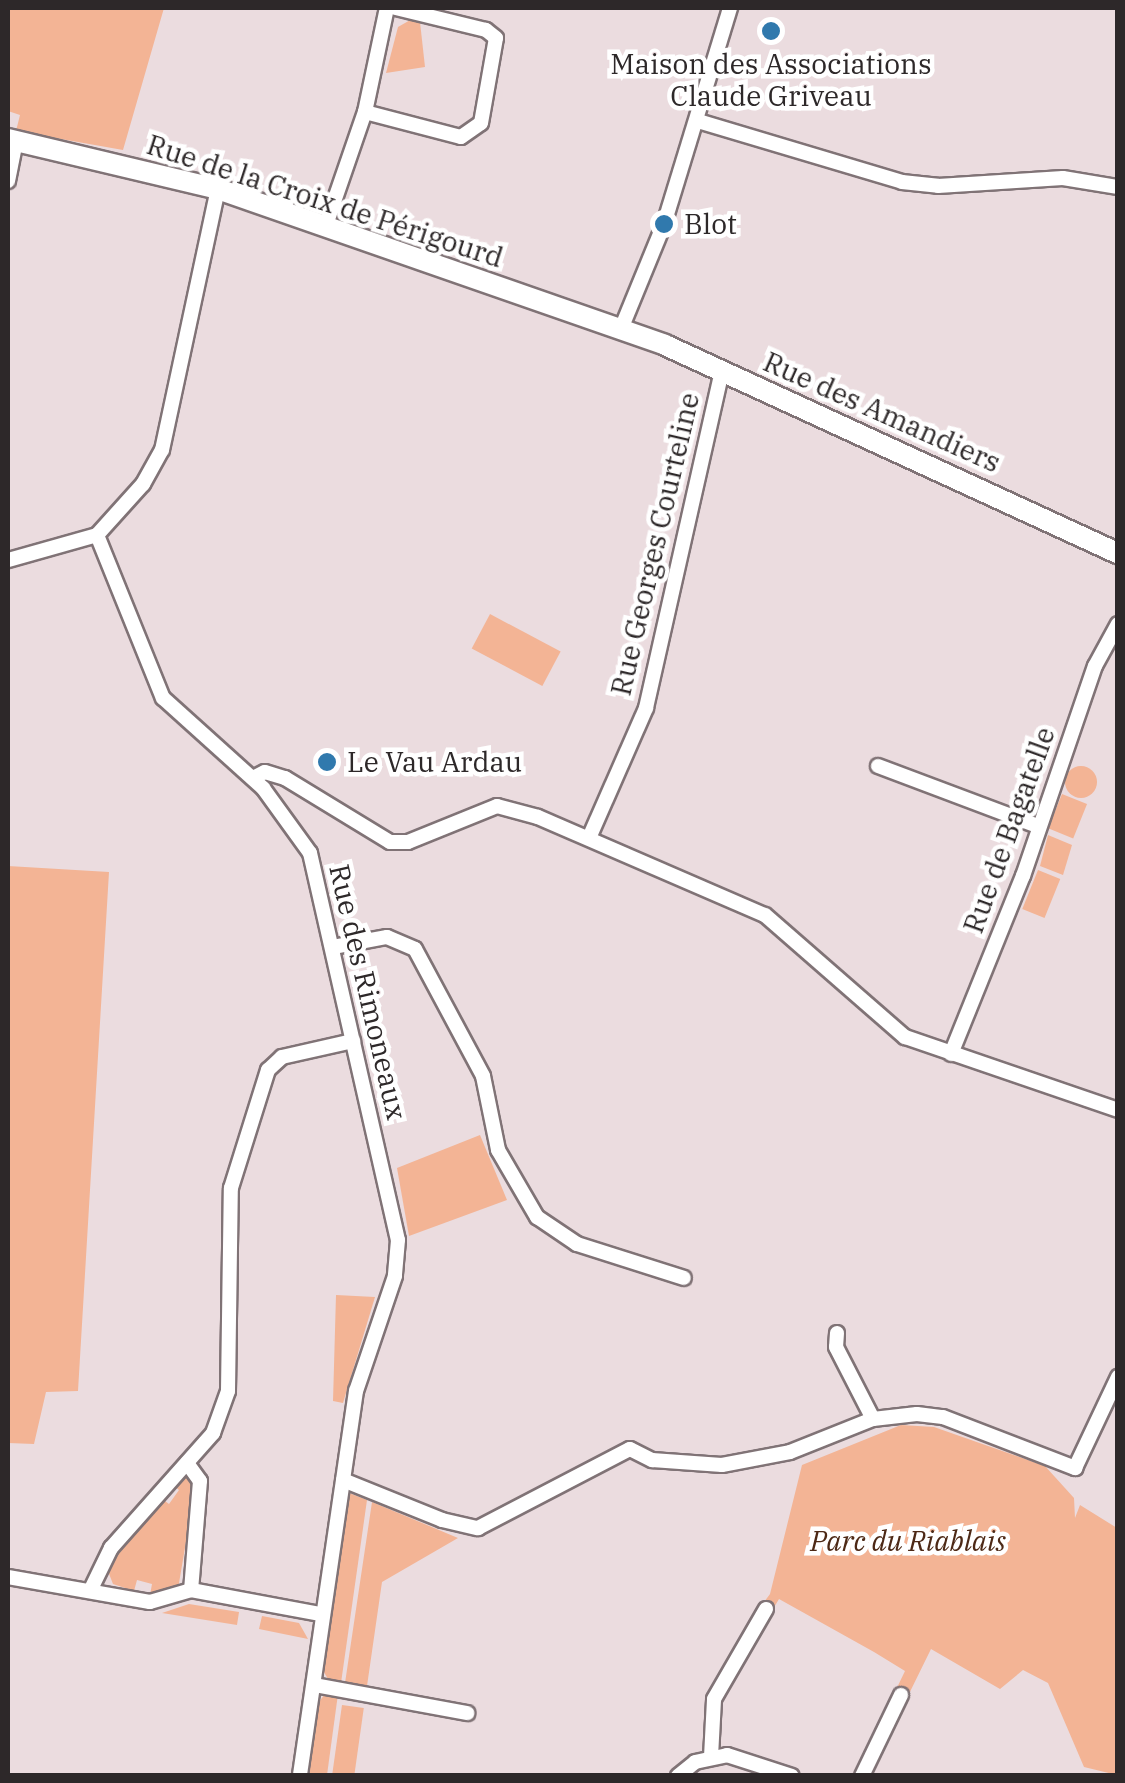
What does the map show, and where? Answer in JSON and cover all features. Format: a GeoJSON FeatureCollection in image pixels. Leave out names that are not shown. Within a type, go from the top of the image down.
{"type":"FeatureCollection","features":[{"type":"Feature","properties":{"kind":"street"},"geometry":{"type":"LineString","coordinates":[[326,225],[364,112],[387,8]]}},
{"type":"Feature","properties":{"kind":"street"},"geometry":{"type":"LineString","coordinates":[[364,112],[461,137],[481,122],[496,38],[486,30],[396,8]]}},
{"type":"Feature","properties":{"kind":"street"},"geometry":{"type":"LineString","coordinates":[[621,329],[698,121],[730,8]]}},
{"type":"Feature","properties":{"kind":"street"},"geometry":{"type":"LineString","coordinates":[[698,121],[902,182],[938,186],[1063,178],[1118,186]]}},
{"type":"Feature","properties":{"kind":"street"},"geometry":{"type":"LineString","coordinates":[[8,181],[12,140]]}},
{"type":"Feature","properties":{"kind":"street","name":"Rue de la Croix de Périgourd"},"geometry":{"type":"LineString","coordinates":[[12,140],[218,189],[621,329]]}},
{"type":"Feature","properties":{"kind":"street"},"geometry":{"type":"LineString","coordinates":[[8,560],[97,535],[143,484],[162,450],[218,189]]}},
{"type":"Feature","properties":{"kind":"street","name":"Rue des Amandiers"},"geometry":{"type":"LineString","coordinates":[[621,329],[722,370],[1118,553]]}},
{"type":"Feature","properties":{"kind":"street","name":"Rue Georges Courteline"},"geometry":{"type":"LineString","coordinates":[[589,838],[646,708],[722,370]]}},
{"type":"Feature","properties":{"kind":"street","name":"Rue des Rimoneaux"},"geometry":{"type":"LineString","coordinates":[[97,535],[163,698],[204,742],[253,778],[310,853],[398,1240],[398,1264],[362,1366],[321,1614],[300,1776]]}},
{"type":"Feature","properties":{"kind":"street","name":"Rue de Bagatelle"},"geometry":{"type":"LineString","coordinates":[[952,1054],[1095,666],[1118,624]]}},
{"type":"Feature","properties":{"kind":"street"},"geometry":{"type":"LineString","coordinates":[[878,766],[1038,826]]}},
{"type":"Feature","properties":{"kind":"street"},"geometry":{"type":"LineString","coordinates":[[253,778],[265,772],[285,778],[390,842],[408,842],[497,806],[589,838],[765,915],[905,1036],[1118,1110]]}},
{"type":"Feature","properties":{"kind":"street"},"geometry":{"type":"LineString","coordinates":[[334,946],[387,937],[414,948],[483,1076],[498,1150],[537,1217],[577,1244],[684,1278]]}},
{"type":"Feature","properties":{"kind":"street"},"geometry":{"type":"LineString","coordinates":[[91,1589],[111,1548],[213,1434],[228,1392],[231,1188],[261,1084],[282,1057],[354,1042]]}},
{"type":"Feature","properties":{"kind":"street"},"geometry":{"type":"LineString","coordinates":[[837,1333],[836,1347],[873,1419]]}},
{"type":"Feature","properties":{"kind":"street"},"geometry":{"type":"LineString","coordinates":[[343,1480],[478,1528],[630,1449],[652,1460],[690,1465],[745,1462],[873,1419],[943,1417],[1074,1468],[1118,1377]]}},
{"type":"Feature","properties":{"kind":"street"},"geometry":{"type":"LineString","coordinates":[[187,1463],[200,1481],[191,1590]]}},
{"type":"Feature","properties":{"kind":"street"},"geometry":{"type":"LineString","coordinates":[[8,1578],[163,1602],[191,1590],[321,1614]]}},
{"type":"Feature","properties":{"kind":"street"},"geometry":{"type":"LineString","coordinates":[[711,1757],[714,1699],[766,1609]]}},
{"type":"Feature","properties":{"kind":"street"},"geometry":{"type":"LineString","coordinates":[[314,1685],[468,1714]]}},
{"type":"Feature","properties":{"kind":"street"},"geometry":{"type":"LineString","coordinates":[[862,1776],[901,1695]]}},
{"type":"Feature","properties":{"kind":"street"},"geometry":{"type":"LineString","coordinates":[[678,1776],[711,1757],[749,1756],[792,1776]]}},
{"type":"Feature","properties":{"kind":"green space"},"geometry":{"type":"Polygon","coordinates":[[[8,8],[164,8],[123,150],[16,131],[20,115],[8,111],[8,8]]]}},
{"type":"Feature","properties":{"kind":"green space"},"geometry":{"type":"Polygon","coordinates":[[[412,19],[420,22],[425,67],[386,73],[398,27],[412,19]]]}},
{"type":"Feature","properties":{"kind":"green space"},"geometry":{"type":"Polygon","coordinates":[[[490,614],[561,652],[542,686],[472,648],[490,614]]]}},
{"type":"Feature","properties":{"kind":"green space"},"geometry":{"type":"Polygon","coordinates":[[[1081,766],[1092,771],[1097,782],[1092,793],[1081,798],[1070,793],[1065,782],[1070,771],[1081,766]]]}},
{"type":"Feature","properties":{"kind":"green space"},"geometry":{"type":"Polygon","coordinates":[[[1062,794],[1087,804],[1073,838],[1048,828],[1062,794]]]}},
{"type":"Feature","properties":{"kind":"green space"},"geometry":{"type":"Polygon","coordinates":[[[1048,835],[1072,845],[1063,875],[1040,866],[1048,835]]]}},
{"type":"Feature","properties":{"kind":"green space"},"geometry":{"type":"Polygon","coordinates":[[[8,866],[109,872],[78,1391],[46,1392],[34,1444],[8,1443],[8,866]]]}},
{"type":"Feature","properties":{"kind":"green space"},"geometry":{"type":"Polygon","coordinates":[[[1038,870],[1060,879],[1045,918],[1022,909],[1038,870]]]}},
{"type":"Feature","properties":{"kind":"green space"},"geometry":{"type":"Polygon","coordinates":[[[480,1135],[507,1200],[409,1236],[397,1168],[480,1135]]]}},
{"type":"Feature","properties":{"kind":"green space"},"geometry":{"type":"Polygon","coordinates":[[[336,1295],[375,1297],[343,1403],[333,1401],[336,1295]]]}},
{"type":"Feature","properties":{"kind":"green space","name":"Parc du Riablais"},"geometry":{"type":"Polygon","coordinates":[[[901,1425],[934,1427],[1045,1466],[1074,1498],[1075,1518],[1080,1505],[1117,1528],[1117,1775],[1084,1767],[1048,1683],[1023,1670],[1000,1689],[931,1649],[904,1704],[892,1698],[905,1671],[874,1652],[779,1599],[764,1624],[753,1617],[770,1594],[802,1465],[901,1425]]]}},
{"type":"Feature","properties":{"kind":"green space"},"geometry":{"type":"Polygon","coordinates":[[[187,1472],[196,1483],[178,1589],[162,1596],[150,1595],[152,1584],[137,1580],[134,1591],[113,1584],[106,1566],[113,1554],[161,1498],[169,1504],[179,1490],[172,1484],[187,1472]]]}},
{"type":"Feature","properties":{"kind":"green space"},"geometry":{"type":"Polygon","coordinates":[[[349,1493],[367,1500],[341,1683],[328,1679],[322,1669],[349,1493]]]}},
{"type":"Feature","properties":{"kind":"green space"},"geometry":{"type":"Polygon","coordinates":[[[372,1502],[458,1538],[382,1582],[367,1686],[345,1683],[372,1502]]]}},
{"type":"Feature","properties":{"kind":"green space"},"geometry":{"type":"Polygon","coordinates":[[[189,1604],[239,1612],[237,1625],[162,1613],[189,1604]]]}},
{"type":"Feature","properties":{"kind":"green space"},"geometry":{"type":"Polygon","coordinates":[[[262,1616],[299,1623],[308,1639],[259,1629],[262,1616]]]}},
{"type":"Feature","properties":{"kind":"green space"},"geometry":{"type":"Polygon","coordinates":[[[325,1694],[338,1694],[327,1775],[307,1776],[318,1703],[325,1694]]]}},
{"type":"Feature","properties":{"kind":"green space"},"geometry":{"type":"Polygon","coordinates":[[[342,1705],[364,1708],[354,1776],[332,1775],[342,1705]]]}},
{"type":"Feature","properties":{"kind":"place","name":"Maison des Associations Claude Griveau"},"geometry":{"type":"Point","coordinates":[771,31]}},
{"type":"Feature","properties":{"kind":"place","name":"Blot"},"geometry":{"type":"Point","coordinates":[664,224]}},
{"type":"Feature","properties":{"kind":"place","name":"Le Vau Ardau"},"geometry":{"type":"Point","coordinates":[327,762]}}]}
